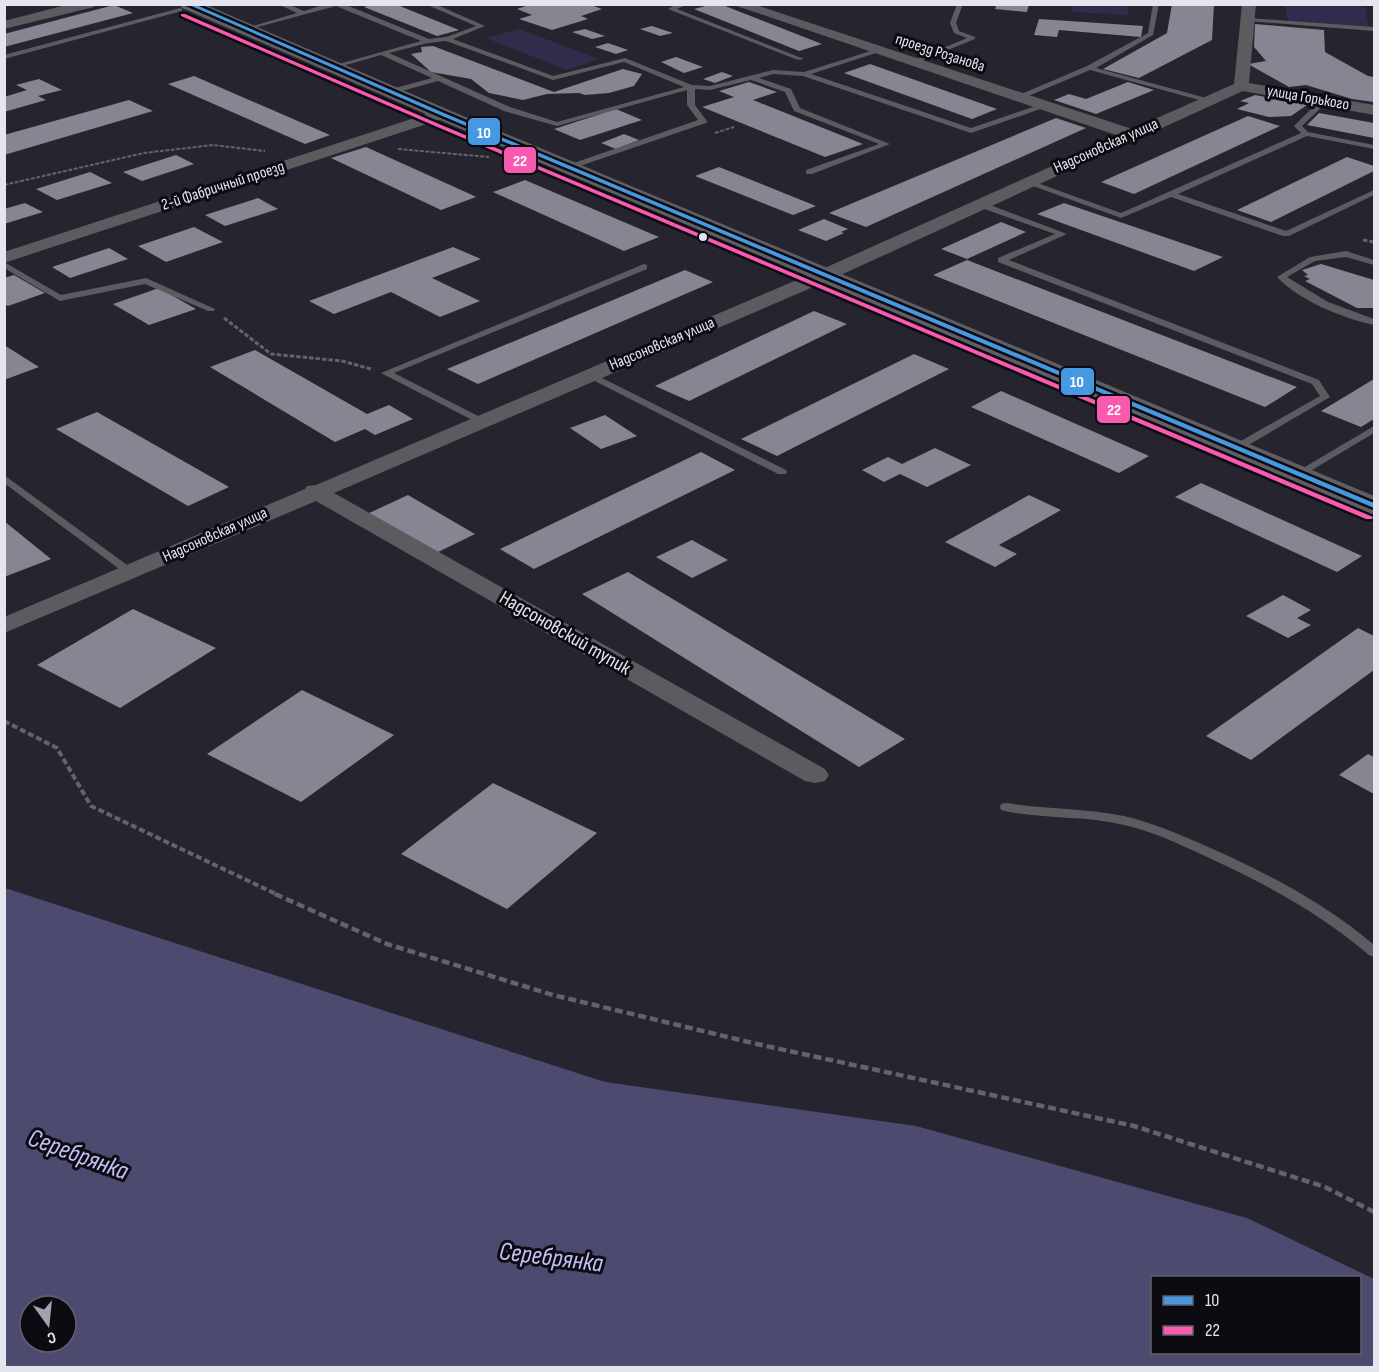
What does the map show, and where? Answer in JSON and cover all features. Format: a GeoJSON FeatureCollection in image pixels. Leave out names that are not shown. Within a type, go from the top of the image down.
{"type":"FeatureCollection","features":[{"type":"Feature","properties":{"kind":"main road"},"geometry":{"type":"LineString","coordinates":[[184,7],[245,30],[1373,504]]}},
{"type":"Feature","properties":{"kind":"street"},"geometry":{"type":"LineString","coordinates":[[4,26],[89,4]]}},
{"type":"Feature","properties":{"kind":"street","name":"проезд Розанова"},"geometry":{"type":"LineString","coordinates":[[738,4],[1130,134]]}},
{"type":"Feature","properties":{"kind":"street"},"geometry":{"type":"LineString","coordinates":[[1241,86],[1249,12]]}},
{"type":"Feature","properties":{"kind":"street","name":"Надсоновская улица"},"geometry":{"type":"LineString","coordinates":[[4,626],[315,491],[825,275],[1130,134],[1241,86]]}},
{"type":"Feature","properties":{"kind":"street","name":"улица Горького"},"geometry":{"type":"LineString","coordinates":[[1241,86],[1374,110]]}},
{"type":"Feature","properties":{"kind":"street","name":"2-й Фабричный проезд"},"geometry":{"type":"LineString","coordinates":[[4,258],[442,114]]}},
{"type":"Feature","properties":{"kind":"street","name":"Надсоновский тупик"},"geometry":{"type":"LineString","coordinates":[[315,491],[815,775]]}},
{"type":"Feature","properties":{"kind":"lane"},"geometry":{"type":"LineString","coordinates":[[281,4],[304,13]]}},
{"type":"Feature","properties":{"kind":"lane"},"geometry":{"type":"LineString","coordinates":[[245,30],[336,4],[428,40]]}},
{"type":"Feature","properties":{"kind":"lane"},"geometry":{"type":"LineString","coordinates":[[332,67],[428,40],[447,39],[482,27],[428,4]]}},
{"type":"Feature","properties":{"kind":"lane"},"geometry":{"type":"LineString","coordinates":[[661,4],[800,59]]}},
{"type":"Feature","properties":{"kind":"lane"},"geometry":{"type":"LineString","coordinates":[[671,9],[685,4]]}},
{"type":"Feature","properties":{"kind":"lane"},"geometry":{"type":"LineString","coordinates":[[911,63],[973,39],[956,32],[952,23],[960,4]]}},
{"type":"Feature","properties":{"kind":"lane"},"geometry":{"type":"LineString","coordinates":[[1018,97],[1090,68],[1151,34],[1156,4]]}},
{"type":"Feature","properties":{"kind":"lane"},"geometry":{"type":"LineString","coordinates":[[4,57],[184,7]]}},
{"type":"Feature","properties":{"kind":"lane"},"geometry":{"type":"LineString","coordinates":[[1249,12],[1374,29]]}},
{"type":"Feature","properties":{"kind":"lane"},"geometry":{"type":"LineString","coordinates":[[447,39],[553,78],[625,60],[691,87]]}},
{"type":"Feature","properties":{"kind":"lane"},"geometry":{"type":"LineString","coordinates":[[804,74],[876,51]]}},
{"type":"Feature","properties":{"kind":"lane"},"geometry":{"type":"LineString","coordinates":[[382,53],[507,109],[557,124],[691,87],[710,88],[748,76],[773,72],[804,74],[971,131],[1045,106]]}},
{"type":"Feature","properties":{"kind":"lane"},"geometry":{"type":"LineString","coordinates":[[1090,68],[1207,101]]}},
{"type":"Feature","properties":{"kind":"lane"},"geometry":{"type":"LineString","coordinates":[[748,76],[788,90],[797,109],[886,144],[809,172]]}},
{"type":"Feature","properties":{"kind":"lane"},"geometry":{"type":"LineString","coordinates":[[391,92],[439,78]]}},
{"type":"Feature","properties":{"kind":"lane"},"geometry":{"type":"LineString","coordinates":[[571,167],[703,121],[691,105],[691,87]]}},
{"type":"Feature","properties":{"kind":"lane"},"geometry":{"type":"LineString","coordinates":[[1324,101],[1298,126],[1306,134],[1374,147]]}},
{"type":"Feature","properties":{"kind":"lane"},"geometry":{"type":"LineString","coordinates":[[1026,182],[1121,216],[1306,134]]}},
{"type":"Feature","properties":{"kind":"lane"},"geometry":{"type":"LineString","coordinates":[[1171,194],[1286,234],[1374,192]]}},
{"type":"Feature","properties":{"kind":"lane"},"geometry":{"type":"LineString","coordinates":[[979,204],[1063,234],[1001,260],[1316,382],[1324,397],[1236,448]]}},
{"type":"Feature","properties":{"kind":"lane"},"geometry":{"type":"LineString","coordinates":[[1374,263],[1346,254],[1313,259],[1281,278],[1305,296],[1374,322]]}},
{"type":"Feature","properties":{"kind":"lane"},"geometry":{"type":"LineString","coordinates":[[4,264],[60,298],[146,281],[211,309]]}},
{"type":"Feature","properties":{"kind":"lane"},"geometry":{"type":"LineString","coordinates":[[386,373],[644,267]]}},
{"type":"Feature","properties":{"kind":"lane"},"geometry":{"type":"LineString","coordinates":[[386,373],[481,421]]}},
{"type":"Feature","properties":{"kind":"lane"},"geometry":{"type":"LineString","coordinates":[[590,375],[782,472]]}},
{"type":"Feature","properties":{"kind":"lane"},"geometry":{"type":"LineString","coordinates":[[1298,474],[1374,429]]}},
{"type":"Feature","properties":{"kind":"lane"},"geometry":{"type":"LineString","coordinates":[[4,478],[130,572]]}},
{"type":"Feature","properties":{"kind":"lane"},"geometry":{"type":"LineString","coordinates":[[1006,807],[1031,812],[1112,818],[1164,832],[1278,884],[1350,930],[1374,952]]}},
{"type":"Feature","properties":{"kind":"path"},"geometry":{"type":"LineString","coordinates":[[4,184],[144,153],[213,145],[265,151]]}},
{"type":"Feature","properties":{"kind":"path"},"geometry":{"type":"LineString","coordinates":[[391,148],[494,158]]}},
{"type":"Feature","properties":{"kind":"path"},"geometry":{"type":"LineString","coordinates":[[1355,239],[1374,242]]}},
{"type":"Feature","properties":{"kind":"path"},"geometry":{"type":"LineString","coordinates":[[211,309],[271,354],[342,361],[386,373]]}},
{"type":"Feature","properties":{"kind":"path"},"geometry":{"type":"LineString","coordinates":[[4,721],[57,748],[91,806],[211,865],[387,944],[553,995],[757,1044],[1134,1126],[1324,1187],[1374,1212]]}},
{"type":"Feature","properties":{"kind":"shaded area"},"geometry":{"type":"Polygon","coordinates":[[[1326,4],[1365,7],[1369,27],[1288,21],[1285,5],[1326,4]]]}},
{"type":"Feature","properties":{"kind":"shaded area"},"geometry":{"type":"Polygon","coordinates":[[[1073,5],[1129,5],[1128,15],[1072,12],[1073,5]]]}},
{"type":"Feature","properties":{"kind":"shaded area"},"geometry":{"type":"Polygon","coordinates":[[[519,29],[599,59],[567,70],[486,38],[519,29]]]}},
{"type":"Feature","properties":{"kind":"water","name":"Серебрянка"},"geometry":{"type":"Polygon","coordinates":[[[5,888],[605,1082],[916,1126],[1247,1218],[1374,1279],[1374,1367],[5,1367],[5,888]]]}},
{"type":"Feature","properties":{"kind":"building"},"geometry":{"type":"Polygon","coordinates":[[[374,4],[395,4],[459,30],[437,36],[364,7],[374,4]]]}},
{"type":"Feature","properties":{"kind":"building"},"geometry":{"type":"Polygon","coordinates":[[[532,4],[588,4],[602,9],[581,16],[588,19],[552,30],[519,19],[532,15],[517,9],[532,4]]]}},
{"type":"Feature","properties":{"kind":"building"},"geometry":{"type":"Polygon","coordinates":[[[720,4],[822,44],[799,51],[694,9],[720,4]]]}},
{"type":"Feature","properties":{"kind":"building"},"geometry":{"type":"Polygon","coordinates":[[[997,4],[1029,4],[1027,12],[995,9],[997,4]]]}},
{"type":"Feature","properties":{"kind":"building"},"geometry":{"type":"Polygon","coordinates":[[[1172,4],[1214,4],[1212,40],[1139,78],[1103,69],[1167,33],[1172,4]]]}},
{"type":"Feature","properties":{"kind":"building"},"geometry":{"type":"Polygon","coordinates":[[[114,5],[133,13],[4,47],[4,34],[114,5]]]}},
{"type":"Feature","properties":{"kind":"building"},"geometry":{"type":"Polygon","coordinates":[[[1039,19],[1143,26],[1141,37],[1059,30],[1057,37],[1034,35],[1039,19]]]}},
{"type":"Feature","properties":{"kind":"building"},"geometry":{"type":"Polygon","coordinates":[[[1255,24],[1324,30],[1325,52],[1368,76],[1374,77],[1374,102],[1352,99],[1306,85],[1289,87],[1248,64],[1266,61],[1254,47],[1255,24]]]}},
{"type":"Feature","properties":{"kind":"building"},"geometry":{"type":"Polygon","coordinates":[[[652,26],[673,33],[660,36],[640,29],[652,26]]]}},
{"type":"Feature","properties":{"kind":"building"},"geometry":{"type":"Polygon","coordinates":[[[585,29],[605,36],[592,39],[572,32],[585,29]]]}},
{"type":"Feature","properties":{"kind":"building"},"geometry":{"type":"Polygon","coordinates":[[[608,43],[628,50],[616,54],[595,47],[608,43]]]}},
{"type":"Feature","properties":{"kind":"building"},"geometry":{"type":"Polygon","coordinates":[[[433,46],[554,92],[623,69],[642,74],[634,86],[609,93],[547,94],[523,100],[489,93],[471,79],[431,72],[411,54],[422,52],[421,47],[433,46]]]}},
{"type":"Feature","properties":{"kind":"building"},"geometry":{"type":"Polygon","coordinates":[[[676,57],[703,67],[684,73],[661,62],[676,57]]]}},
{"type":"Feature","properties":{"kind":"building"},"geometry":{"type":"Polygon","coordinates":[[[870,64],[997,109],[972,119],[844,73],[870,64]]]}},
{"type":"Feature","properties":{"kind":"building"},"geometry":{"type":"Polygon","coordinates":[[[722,72],[733,76],[715,83],[703,79],[722,72]]]}},
{"type":"Feature","properties":{"kind":"building"},"geometry":{"type":"Polygon","coordinates":[[[194,76],[330,135],[305,144],[168,84],[194,76]]]}},
{"type":"Feature","properties":{"kind":"building"},"geometry":{"type":"Polygon","coordinates":[[[39,79],[62,90],[38,96],[46,100],[4,112],[4,97],[27,90],[16,85],[39,79]]]}},
{"type":"Feature","properties":{"kind":"building"},"geometry":{"type":"Polygon","coordinates":[[[749,82],[777,92],[753,100],[863,144],[825,157],[702,107],[734,97],[719,91],[749,82]]]}},
{"type":"Feature","properties":{"kind":"building"},"geometry":{"type":"Polygon","coordinates":[[[1128,82],[1154,90],[1096,114],[1054,100],[1069,94],[1086,99],[1128,82]]]}},
{"type":"Feature","properties":{"kind":"building"},"geometry":{"type":"Polygon","coordinates":[[[1255,95],[1307,105],[1291,116],[1269,117],[1237,109],[1249,103],[1240,101],[1255,95]]]}},
{"type":"Feature","properties":{"kind":"building"},"geometry":{"type":"Polygon","coordinates":[[[129,100],[153,111],[4,155],[4,135],[129,100]]]}},
{"type":"Feature","properties":{"kind":"building"},"geometry":{"type":"Polygon","coordinates":[[[616,109],[642,120],[580,140],[554,129],[616,109]]]}},
{"type":"Feature","properties":{"kind":"building"},"geometry":{"type":"Polygon","coordinates":[[[1319,113],[1374,123],[1374,138],[1307,125],[1319,113]]]}},
{"type":"Feature","properties":{"kind":"building"},"geometry":{"type":"Polygon","coordinates":[[[1248,116],[1280,126],[1134,194],[1101,182],[1248,116]]]}},
{"type":"Feature","properties":{"kind":"building"},"geometry":{"type":"Polygon","coordinates":[[[1056,118],[1086,128],[866,227],[829,213],[1056,118]]]}},
{"type":"Feature","properties":{"kind":"building"},"geometry":{"type":"Polygon","coordinates":[[[624,134],[639,140],[616,149],[601,143],[624,134]]]}},
{"type":"Feature","properties":{"kind":"building"},"geometry":{"type":"Polygon","coordinates":[[[366,147],[476,197],[441,210],[331,158],[366,147]]]}},
{"type":"Feature","properties":{"kind":"building"},"geometry":{"type":"Polygon","coordinates":[[[176,155],[194,164],[142,181],[123,172],[176,155]]]}},
{"type":"Feature","properties":{"kind":"building"},"geometry":{"type":"Polygon","coordinates":[[[1347,157],[1374,166],[1374,171],[1271,222],[1237,210],[1347,157]]]}},
{"type":"Feature","properties":{"kind":"building"},"geometry":{"type":"Polygon","coordinates":[[[719,167],[816,206],[793,215],[695,176],[719,167]]]}},
{"type":"Feature","properties":{"kind":"building"},"geometry":{"type":"Polygon","coordinates":[[[90,172],[112,183],[57,200],[36,189],[90,172]]]}},
{"type":"Feature","properties":{"kind":"building"},"geometry":{"type":"Polygon","coordinates":[[[525,180],[659,237],[624,251],[493,192],[525,180]]]}},
{"type":"Feature","properties":{"kind":"building"},"geometry":{"type":"Polygon","coordinates":[[[258,198],[278,209],[225,226],[205,215],[258,198]]]}},
{"type":"Feature","properties":{"kind":"building"},"geometry":{"type":"Polygon","coordinates":[[[25,203],[43,212],[4,224],[4,209],[25,203]]]}},
{"type":"Feature","properties":{"kind":"building"},"geometry":{"type":"Polygon","coordinates":[[[1064,203],[1223,257],[1194,271],[1037,214],[1064,203]]]}},
{"type":"Feature","properties":{"kind":"building"},"geometry":{"type":"Polygon","coordinates":[[[824,219],[848,229],[826,241],[798,230],[824,219]]]}},
{"type":"Feature","properties":{"kind":"building"},"geometry":{"type":"Polygon","coordinates":[[[1001,222],[1026,232],[967,259],[941,249],[1001,222]]]}},
{"type":"Feature","properties":{"kind":"building"},"geometry":{"type":"Polygon","coordinates":[[[194,227],[223,242],[166,262],[138,246],[194,227]]]}},
{"type":"Feature","properties":{"kind":"building"},"geometry":{"type":"Polygon","coordinates":[[[453,247],[481,259],[432,278],[480,301],[440,317],[391,292],[334,314],[309,301],[453,247]]]}},
{"type":"Feature","properties":{"kind":"building"},"geometry":{"type":"Polygon","coordinates":[[[109,248],[128,259],[70,278],[52,267],[109,248]]]}},
{"type":"Feature","properties":{"kind":"building"},"geometry":{"type":"Polygon","coordinates":[[[967,260],[1297,387],[1265,407],[933,275],[967,260]]]}},
{"type":"Feature","properties":{"kind":"building"},"geometry":{"type":"Polygon","coordinates":[[[1321,264],[1374,280],[1374,308],[1357,308],[1305,281],[1310,279],[1304,276],[1308,275],[1302,270],[1321,264]]]}},
{"type":"Feature","properties":{"kind":"building"},"geometry":{"type":"Polygon","coordinates":[[[685,270],[713,282],[478,384],[447,369],[685,270]]]}},
{"type":"Feature","properties":{"kind":"building"},"geometry":{"type":"Polygon","coordinates":[[[14,275],[45,293],[8,306],[4,304],[4,278],[14,275]]]}},
{"type":"Feature","properties":{"kind":"building"},"geometry":{"type":"Polygon","coordinates":[[[159,288],[196,309],[149,325],[113,304],[159,288]]]}},
{"type":"Feature","properties":{"kind":"building"},"geometry":{"type":"Polygon","coordinates":[[[814,311],[847,324],[689,401],[655,386],[814,311]]]}},
{"type":"Feature","properties":{"kind":"building"},"geometry":{"type":"Polygon","coordinates":[[[4,345],[39,367],[4,380],[4,345]]]}},
{"type":"Feature","properties":{"kind":"building"},"geometry":{"type":"Polygon","coordinates":[[[255,350],[367,414],[389,405],[413,419],[375,435],[365,429],[335,442],[210,367],[255,350]]]}},
{"type":"Feature","properties":{"kind":"building"},"geometry":{"type":"Polygon","coordinates":[[[914,354],[949,369],[777,456],[741,439],[914,354]]]}},
{"type":"Feature","properties":{"kind":"building"},"geometry":{"type":"Polygon","coordinates":[[[1374,379],[1374,419],[1361,427],[1321,411],[1374,379]]]}},
{"type":"Feature","properties":{"kind":"building"},"geometry":{"type":"Polygon","coordinates":[[[1001,391],[1149,456],[1119,473],[971,407],[1001,391]]]}},
{"type":"Feature","properties":{"kind":"building"},"geometry":{"type":"Polygon","coordinates":[[[97,412],[229,487],[188,506],[56,429],[97,412]]]}},
{"type":"Feature","properties":{"kind":"building"},"geometry":{"type":"Polygon","coordinates":[[[605,415],[637,436],[601,449],[570,428],[605,415]]]}},
{"type":"Feature","properties":{"kind":"building"},"geometry":{"type":"Polygon","coordinates":[[[935,448],[971,465],[927,487],[900,474],[884,482],[862,470],[888,457],[902,464],[935,448]]]}},
{"type":"Feature","properties":{"kind":"building"},"geometry":{"type":"Polygon","coordinates":[[[701,452],[735,470],[534,569],[500,549],[701,452]]]}},
{"type":"Feature","properties":{"kind":"building"},"geometry":{"type":"Polygon","coordinates":[[[1201,483],[1362,556],[1337,572],[1175,497],[1201,483]]]}},
{"type":"Feature","properties":{"kind":"building"},"geometry":{"type":"Polygon","coordinates":[[[408,495],[475,534],[434,554],[367,514],[408,495]]]}},
{"type":"Feature","properties":{"kind":"building"},"geometry":{"type":"Polygon","coordinates":[[[1029,495],[1061,510],[999,545],[1017,554],[995,567],[945,542],[1029,495]]]}},
{"type":"Feature","properties":{"kind":"building"},"geometry":{"type":"Polygon","coordinates":[[[4,521],[51,559],[4,577],[4,521]]]}},
{"type":"Feature","properties":{"kind":"building"},"geometry":{"type":"Polygon","coordinates":[[[692,540],[728,560],[692,578],[656,557],[692,540]]]}},
{"type":"Feature","properties":{"kind":"building"},"geometry":{"type":"Polygon","coordinates":[[[628,572],[905,739],[859,767],[582,594],[628,572]]]}},
{"type":"Feature","properties":{"kind":"building"},"geometry":{"type":"Polygon","coordinates":[[[1283,595],[1311,610],[1297,618],[1311,625],[1288,638],[1246,616],[1283,595]]]}},
{"type":"Feature","properties":{"kind":"building"},"geometry":{"type":"Polygon","coordinates":[[[133,609],[216,648],[120,708],[37,665],[133,609]]]}},
{"type":"Feature","properties":{"kind":"building"},"geometry":{"type":"Polygon","coordinates":[[[1358,628],[1374,636],[1374,670],[1251,760],[1206,736],[1358,628]]]}},
{"type":"Feature","properties":{"kind":"building"},"geometry":{"type":"Polygon","coordinates":[[[302,690],[394,735],[301,802],[207,754],[302,690]]]}},
{"type":"Feature","properties":{"kind":"building"},"geometry":{"type":"Polygon","coordinates":[[[1368,754],[1374,757],[1374,794],[1339,775],[1368,754]]]}},
{"type":"Feature","properties":{"kind":"building"},"geometry":{"type":"Polygon","coordinates":[[[493,783],[597,833],[507,909],[401,854],[493,783]]]}},
{"type":"Feature","properties":{"kind":"transit line","name":"10"},"geometry":{"type":"LineString","coordinates":[[189,4],[442,114],[1374,506]]}},
{"type":"Feature","properties":{"kind":"transit line","name":"22"},"geometry":{"type":"LineString","coordinates":[[183,15],[437,125],[1369,517]]}}]}
